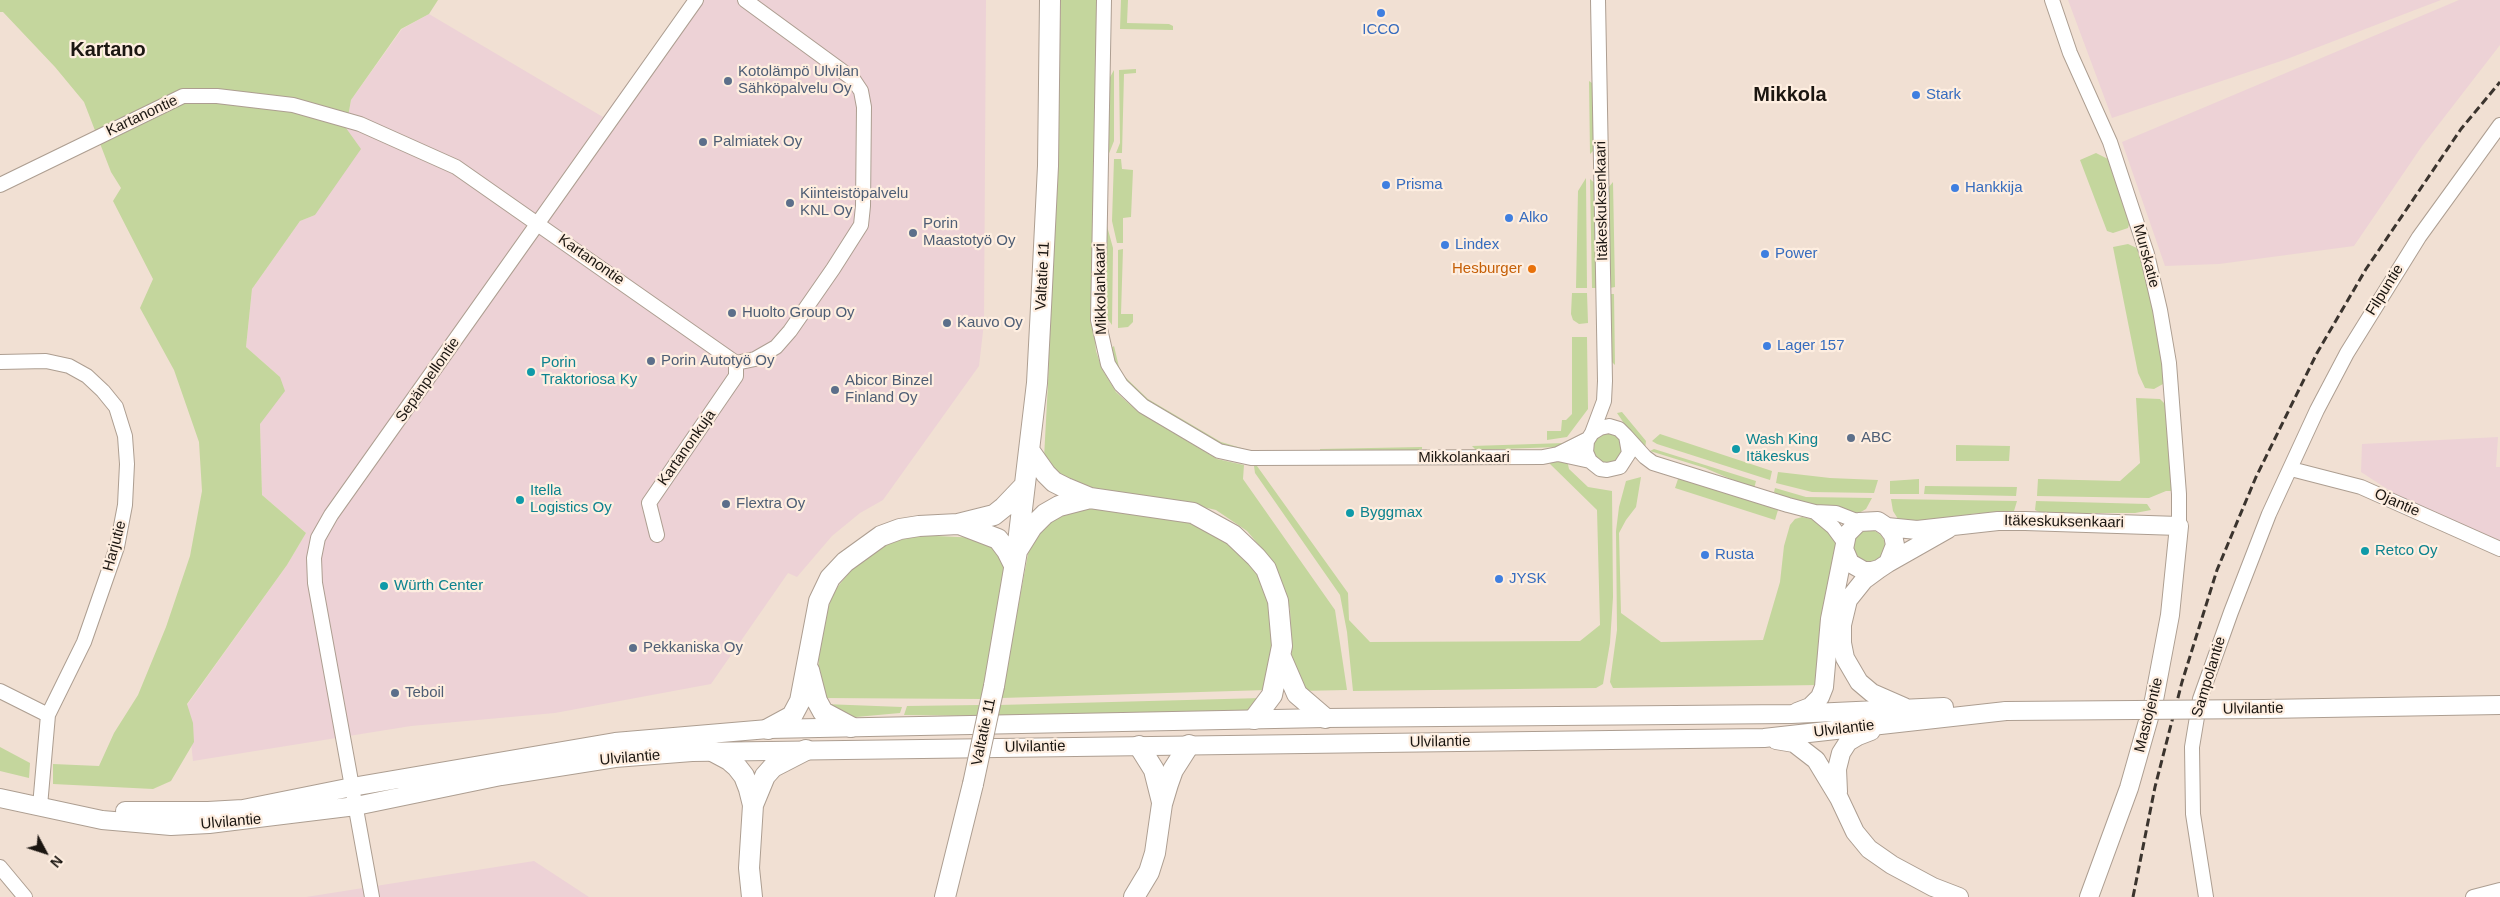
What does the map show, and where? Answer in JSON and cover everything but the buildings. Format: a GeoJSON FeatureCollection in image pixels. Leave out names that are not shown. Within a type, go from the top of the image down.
{"type":"FeatureCollection","features":[{"type":"Feature","properties":{"kind":"highway","name":"Valtatie 11"},"geometry":{"type":"LineString","coordinates":[[945,897],[973,784],[994,686],[1016,558],[1025,485],[1036,383],[1043,269],[1048,166],[1050,0]]}},
{"type":"Feature","properties":{"kind":"highway"},"geometry":{"type":"LineString","coordinates":[[1029,450],[1054,482],[1090,498],[1193,513],[1233,535],[1256,557],[1273,583],[1281,616],[1281,657],[1272,695],[1254,720]]}},
{"type":"Feature","properties":{"kind":"highway"},"geometry":{"type":"LineString","coordinates":[[768,729],[792,716],[800,701],[819,600],[830,578],[845,562],[881,536],[900,529],[958,524],[994,515],[1025,485]]}},
{"type":"Feature","properties":{"kind":"highway"},"geometry":{"type":"LineString","coordinates":[[958,524],[998,539],[1007,551],[1016,558],[1032,527],[1045,514],[1059,506],[1090,498]]}},
{"type":"Feature","properties":{"kind":"highway"},"geometry":{"type":"LineString","coordinates":[[1281,657],[1297,694],[1325,718]]}},
{"type":"Feature","properties":{"kind":"highway"},"geometry":{"type":"LineString","coordinates":[[808,666],[817,701],[823,712],[851,727]]}},
{"type":"Feature","properties":{"kind":"highway"},"geometry":{"type":"LineString","coordinates":[[1134,897],[1149,872],[1155,853],[1162,804],[1173,770],[1189,745]]}},
{"type":"Feature","properties":{"kind":"highway"},"geometry":{"type":"LineString","coordinates":[[1139,746],[1154,770],[1162,804]]}},
{"type":"Feature","properties":{"kind":"highway"},"geometry":{"type":"LineString","coordinates":[[752,897],[749,868],[753,805],[765,776],[773,766],[806,750]]}},
{"type":"Feature","properties":{"kind":"highway"},"geometry":{"type":"LineString","coordinates":[[714,752],[729,760],[744,776],[753,805]]}},
{"type":"Feature","properties":{"kind":"main road"},"geometry":{"type":"LineString","coordinates":[[1791,714],[1810,706],[1820,697],[1824,687],[1830,619],[1846,534],[1859,522],[1870,520],[1887,527],[1893,535],[1895,545],[1884,566],[1864,571],[1850,563],[1844,546]]}},
{"type":"Feature","properties":{"kind":"main road","name":"Itäkeskuksenkaari"},"geometry":{"type":"LineString","coordinates":[[1887,527],[1917,530],[1950,528],[1998,521],[2059,521],[2179,526]]}},
{"type":"Feature","properties":{"kind":"main road","name":"Mastojentie"},"geometry":{"type":"LineString","coordinates":[[2089,897],[2129,788],[2154,700],[2170,615],[2179,526]]}},
{"type":"Feature","properties":{"kind":"main road","name":"Itäkeskuksenkaari"},"geometry":{"type":"LineString","coordinates":[[1904,715],[1859,682],[1845,658],[1842,625],[1848,600],[1864,580],[1884,566],[1950,528]]}},
{"type":"Feature","properties":{"kind":"main road","name":"Ulvilantie"},"geometry":{"type":"LineString","coordinates":[[0,798],[102,820],[171,826],[241,822],[356,806],[501,776],[615,758],[714,752],[1764,738],[1975,705],[2006,711],[2500,706]]}},
{"type":"Feature","properties":{"kind":"main road","name":"Ulvilantie"},"geometry":{"type":"LineString","coordinates":[[69,812],[208,812],[244,809],[352,787],[615,742],[768,729],[1325,718],[1791,714],[1904,715]]}},
{"type":"Feature","properties":{"kind":"main road"},"geometry":{"type":"LineString","coordinates":[[1839,798],[1836,769],[1841,752],[1848,742],[1904,715]]}},
{"type":"Feature","properties":{"kind":"main road"},"geometry":{"type":"LineString","coordinates":[[1764,738],[1794,743],[1816,760],[1839,798],[1856,832],[1869,850],[1933,887],[1959,897]]}},
{"type":"Feature","properties":{"kind":"street","name":"Sepänpellontie"},"geometry":{"type":"LineString","coordinates":[[372,897],[315,583],[314,558],[318,538],[331,514],[696,0]]}},
{"type":"Feature","properties":{"kind":"street"},"geometry":{"type":"LineString","coordinates":[[736,363],[755,359],[776,347],[790,331],[850,244],[861,225],[864,206],[864,107],[861,91],[853,79],[827,58],[745,0]]}},
{"type":"Feature","properties":{"kind":"street","name":"Mikkolankaari"},"geometry":{"type":"LineString","coordinates":[[1104,0],[1098,320],[1108,364],[1121,386],[1144,406],[1219,451],[1251,458],[1543,457],[1558,454],[1590,436]]}},
{"type":"Feature","properties":{"kind":"street","name":"Itäkeskuksenkaari"},"geometry":{"type":"LineString","coordinates":[[1590,436],[1604,401],[1598,0]]}},
{"type":"Feature","properties":{"kind":"street","name":"Murskatie"},"geometry":{"type":"LineString","coordinates":[[2052,0],[2070,53],[2110,142],[2147,254],[2169,363],[2179,494],[2179,526]]}},
{"type":"Feature","properties":{"kind":"street","name":"Kartanontie"},"geometry":{"type":"LineString","coordinates":[[0,185],[182,96],[217,96],[293,106],[360,124],[456,167],[539,223],[736,363]]}},
{"type":"Feature","properties":{"kind":"street","name":"Filpuntie"},"geometry":{"type":"LineString","coordinates":[[2291,469],[2317,410],[2383,292],[2451,189],[2500,124]]}},
{"type":"Feature","properties":{"kind":"street","name":"Harjutie"},"geometry":{"type":"LineString","coordinates":[[0,362],[46,361],[69,366],[87,376],[116,407],[125,436],[127,464],[125,505],[117,547],[84,642],[48,715],[40,806]]}},
{"type":"Feature","properties":{"kind":"street","name":"Kartanonkuja"},"geometry":{"type":"LineString","coordinates":[[657,534],[648,503],[736,376],[736,363]]}},
{"type":"Feature","properties":{"kind":"street","name":"Itäkeskuksenkaari"},"geometry":{"type":"LineString","coordinates":[[1604,401],[1622,433],[1653,463]]}},
{"type":"Feature","properties":{"kind":"street"},"geometry":{"type":"LineString","coordinates":[[1610,426],[1622,433],[1629,453],[1626,461],[1620,467],[1613,470],[1600,469],[1590,461],[1586,452],[1590,436],[1600,428],[1610,426]]}},
{"type":"Feature","properties":{"kind":"street","name":"Mikkolankaari"},"geometry":{"type":"LineString","coordinates":[[1558,454],[1590,461]]}},
{"type":"Feature","properties":{"kind":"street","name":"Itäkeskuksenkaari"},"geometry":{"type":"LineString","coordinates":[[1620,467],[1653,463],[1815,512],[1836,513],[1859,522]]}},
{"type":"Feature","properties":{"kind":"street","name":"Ojantie"},"geometry":{"type":"LineString","coordinates":[[2291,469],[2361,487],[2500,549]]}},
{"type":"Feature","properties":{"kind":"street","name":"Sampolantie"},"geometry":{"type":"LineString","coordinates":[[2206,897],[2200,872],[2191,786],[2195,721],[2213,658],[2230,612],[2269,514],[2291,469]]}},
{"type":"Feature","properties":{"kind":"street","name":"Itäkeskuksenkaari"},"geometry":{"type":"LineString","coordinates":[[1815,512],[1833,527],[1844,546]]}},
{"type":"Feature","properties":{"kind":"street"},"geometry":{"type":"LineString","coordinates":[[0,691],[48,715]]}},
{"type":"Feature","properties":{"kind":"street"},"geometry":{"type":"LineString","coordinates":[[0,867],[25,897]]}},
{"type":"Feature","properties":{"kind":"street"},"geometry":{"type":"LineString","coordinates":[[2474,897],[2500,890]]}},
{"type":"Feature","properties":{"kind":"shaded area"},"geometry":{"type":"Polygon","coordinates":[[[687,0],[986,0],[984,323],[979,366],[883,500],[860,513],[832,536],[797,577],[788,573],[711,684],[555,713],[411,726],[193,761],[187,705],[287,565],[306,533],[262,495],[260,424],[280,377],[246,347],[252,289],[300,221],[315,215],[346,128],[351,100],[402,29],[429,14],[603,117],[687,0]]]}},
{"type":"Feature","properties":{"kind":"shaded area"},"geometry":{"type":"Polygon","coordinates":[[[2068,0],[2441,0],[2287,59],[2112,118],[2068,0]]]}},
{"type":"Feature","properties":{"kind":"shaded area"},"geometry":{"type":"Polygon","coordinates":[[[2459,0],[2500,0],[2500,45],[2422,146],[2354,246],[2219,264],[2165,266],[2122,142],[2459,0]]]}},
{"type":"Feature","properties":{"kind":"shaded area"},"geometry":{"type":"Polygon","coordinates":[[[2498,437],[2496,467],[2500,467],[2500,541],[2398,496],[2361,472],[2362,444],[2498,437]]]}},
{"type":"Feature","properties":{"kind":"shaded area"},"geometry":{"type":"Polygon","coordinates":[[[534,861],[589,897],[306,897],[534,861]]]}},
{"type":"Feature","properties":{"kind":"green space"},"geometry":{"type":"Polygon","coordinates":[[[0,0],[438,0],[429,14],[401,29],[351,100],[346,128],[361,149],[315,215],[300,221],[252,289],[246,347],[280,377],[285,391],[260,424],[262,495],[306,533],[287,565],[187,704],[193,723],[194,742],[171,781],[153,789],[53,784],[53,764],[99,766],[114,733],[138,695],[166,627],[190,556],[202,491],[199,442],[174,370],[140,308],[153,279],[113,201],[121,188],[111,172],[84,102],[55,67],[3,12],[0,12],[0,0]]]}},
{"type":"Feature","properties":{"kind":"green space"},"geometry":{"type":"Polygon","coordinates":[[[1061,0],[1099,0],[1094,330],[1096,351],[1102,369],[1116,392],[1136,410],[1217,459],[1244,465],[1243,479],[1335,610],[1347,690],[1300,691],[1292,668],[1290,609],[1282,585],[1269,557],[1247,531],[1216,510],[1172,500],[1076,485],[1058,478],[1044,458],[1061,0]]]}},
{"type":"Feature","properties":{"kind":"green space"},"geometry":{"type":"Polygon","coordinates":[[[1121,0],[1128,0],[1127,23],[1169,24],[1173,26],[1173,30],[1120,29],[1121,0]]]}},
{"type":"Feature","properties":{"kind":"green space"},"geometry":{"type":"Polygon","coordinates":[[[1136,69],[1136,73],[1124,74],[1122,153],[1116,153],[1120,143],[1119,70],[1136,69]]]}},
{"type":"Feature","properties":{"kind":"green space"},"geometry":{"type":"Polygon","coordinates":[[[1114,70],[1114,141],[1108,156],[1109,79],[1114,70]]]}},
{"type":"Feature","properties":{"kind":"green space"},"geometry":{"type":"Polygon","coordinates":[[[1589,81],[1595,85],[1595,149],[1590,154],[1589,81]]]}},
{"type":"Feature","properties":{"kind":"green space"},"geometry":{"type":"Polygon","coordinates":[[[2096,153],[2110,160],[2131,218],[2128,228],[2113,233],[2107,231],[2080,160],[2096,153]]]}},
{"type":"Feature","properties":{"kind":"green space"},"geometry":{"type":"Polygon","coordinates":[[[1114,159],[1121,159],[1122,169],[1133,170],[1131,217],[1123,218],[1123,243],[1117,243],[1112,221],[1114,159]]]}},
{"type":"Feature","properties":{"kind":"green space"},"geometry":{"type":"Polygon","coordinates":[[[1586,178],[1587,288],[1576,288],[1578,191],[1586,178]]]}},
{"type":"Feature","properties":{"kind":"green space"},"geometry":{"type":"Polygon","coordinates":[[[1590,179],[1597,185],[1599,288],[1592,288],[1590,179]]]}},
{"type":"Feature","properties":{"kind":"green space"},"geometry":{"type":"Polygon","coordinates":[[[1613,182],[1615,287],[1610,288],[1608,188],[1613,182]]]}},
{"type":"Feature","properties":{"kind":"green space"},"geometry":{"type":"Polygon","coordinates":[[[1107,226],[1113,248],[1112,325],[1107,318],[1107,226]]]}},
{"type":"Feature","properties":{"kind":"green space"},"geometry":{"type":"Polygon","coordinates":[[[2128,244],[2139,249],[2146,272],[2163,362],[2163,384],[2154,389],[2145,388],[2138,373],[2113,247],[2128,244]]]}},
{"type":"Feature","properties":{"kind":"green space"},"geometry":{"type":"Polygon","coordinates":[[[1123,249],[1121,314],[1133,314],[1133,322],[1128,327],[1118,328],[1118,250],[1123,249]]]}},
{"type":"Feature","properties":{"kind":"green space"},"geometry":{"type":"Polygon","coordinates":[[[1572,293],[1587,293],[1588,323],[1579,324],[1573,320],[1571,314],[1572,293]]]}},
{"type":"Feature","properties":{"kind":"green space"},"geometry":{"type":"Polygon","coordinates":[[[1610,294],[1614,294],[1615,365],[1610,360],[1610,294]]]}},
{"type":"Feature","properties":{"kind":"green space"},"geometry":{"type":"Polygon","coordinates":[[[1572,337],[1587,337],[1588,409],[1567,437],[1547,440],[1547,431],[1561,431],[1562,420],[1566,420],[1572,414],[1572,337]]]}},
{"type":"Feature","properties":{"kind":"green space"},"geometry":{"type":"Polygon","coordinates":[[[1114,346],[1119,367],[1124,376],[1148,399],[1221,442],[1248,450],[1248,454],[1232,450],[1146,402],[1121,380],[1108,350],[1114,346]]]}},
{"type":"Feature","properties":{"kind":"green space"},"geometry":{"type":"Polygon","coordinates":[[[2136,398],[2160,399],[2168,407],[2173,491],[2166,491],[2149,498],[2037,496],[2038,479],[2120,481],[2140,463],[2136,398]]]}},
{"type":"Feature","properties":{"kind":"green space"},"geometry":{"type":"Polygon","coordinates":[[[1622,412],[1646,441],[1645,449],[1636,441],[1617,413],[1622,412]]]}},
{"type":"Feature","properties":{"kind":"green space"},"geometry":{"type":"Polygon","coordinates":[[[1607,433],[1618,437],[1622,448],[1618,459],[1607,463],[1596,459],[1592,448],[1596,437],[1607,433]]]}},
{"type":"Feature","properties":{"kind":"green space"},"geometry":{"type":"Polygon","coordinates":[[[1660,434],[1772,471],[1770,480],[1652,441],[1660,434]]]}},
{"type":"Feature","properties":{"kind":"green space"},"geometry":{"type":"Polygon","coordinates":[[[1565,443],[1557,447],[1476,450],[1472,446],[1565,443]]]}},
{"type":"Feature","properties":{"kind":"green space"},"geometry":{"type":"Polygon","coordinates":[[[1956,445],[2010,446],[2009,461],[1956,461],[1956,445]]]}},
{"type":"Feature","properties":{"kind":"green space"},"geometry":{"type":"Polygon","coordinates":[[[1422,447],[1422,451],[1320,452],[1320,449],[1422,447]]]}},
{"type":"Feature","properties":{"kind":"green space"},"geometry":{"type":"Polygon","coordinates":[[[1654,449],[1756,481],[1754,489],[1705,468],[1650,451],[1654,449]]]}},
{"type":"Feature","properties":{"kind":"green space"},"geometry":{"type":"Polygon","coordinates":[[[1567,460],[1569,469],[1588,487],[1612,491],[1613,597],[1610,643],[1603,684],[1596,688],[1353,691],[1347,632],[1340,595],[1255,473],[1254,466],[1257,466],[1348,593],[1349,620],[1370,642],[1580,641],[1600,625],[1597,510],[1548,462],[1567,460]]]}},
{"type":"Feature","properties":{"kind":"green space"},"geometry":{"type":"Polygon","coordinates":[[[1778,472],[1830,478],[1878,480],[1874,493],[1812,492],[1776,483],[1778,472]]]}},
{"type":"Feature","properties":{"kind":"green space"},"geometry":{"type":"Polygon","coordinates":[[[1679,476],[1778,510],[1775,520],[1675,488],[1679,476]]]}},
{"type":"Feature","properties":{"kind":"green space"},"geometry":{"type":"Polygon","coordinates":[[[1641,477],[1636,507],[1619,533],[1621,613],[1661,642],[1763,640],[1780,582],[1784,546],[1790,525],[1795,519],[1802,517],[1816,520],[1837,539],[1819,685],[1613,688],[1610,682],[1617,630],[1616,531],[1619,507],[1626,481],[1641,477]]]}},
{"type":"Feature","properties":{"kind":"green space"},"geometry":{"type":"Polygon","coordinates":[[[1919,479],[1919,494],[1890,494],[1890,481],[1919,479]]]}},
{"type":"Feature","properties":{"kind":"green space"},"geometry":{"type":"Polygon","coordinates":[[[1925,486],[2017,487],[2016,496],[1924,494],[1925,486]]]}},
{"type":"Feature","properties":{"kind":"green space"},"geometry":{"type":"Polygon","coordinates":[[[1775,488],[1806,497],[1872,498],[1866,509],[1859,513],[1845,512],[1778,496],[1774,492],[1775,488]]]}},
{"type":"Feature","properties":{"kind":"green space"},"geometry":{"type":"Polygon","coordinates":[[[1891,499],[2017,501],[2014,511],[1971,514],[1958,520],[1908,524],[1898,519],[1893,511],[1891,499]]]}},
{"type":"Feature","properties":{"kind":"green space"},"geometry":{"type":"Polygon","coordinates":[[[2036,501],[2147,504],[2151,510],[2135,513],[2041,513],[2035,510],[2036,501]]]}},
{"type":"Feature","properties":{"kind":"green space"},"geometry":{"type":"Polygon","coordinates":[[[1087,507],[1191,521],[1217,532],[1252,562],[1273,605],[1272,652],[1267,690],[1001,698],[1028,554],[1035,536],[1062,511],[1087,507]]]}},
{"type":"Feature","properties":{"kind":"green space"},"geometry":{"type":"Polygon","coordinates":[[[1869,530],[1881,534],[1885,546],[1881,558],[1869,562],[1857,558],[1853,546],[1857,534],[1869,530]]]}},
{"type":"Feature","properties":{"kind":"green space"},"geometry":{"type":"Polygon","coordinates":[[[915,535],[979,538],[1003,555],[1006,574],[983,699],[822,698],[818,674],[821,626],[835,590],[857,563],[886,545],[915,535]]]}},
{"type":"Feature","properties":{"kind":"green space"},"geometry":{"type":"Polygon","coordinates":[[[1262,698],[1249,710],[996,717],[999,705],[1262,698]]]}},
{"type":"Feature","properties":{"kind":"green space"},"geometry":{"type":"Polygon","coordinates":[[[824,704],[902,707],[900,713],[845,718],[824,704]]]}},
{"type":"Feature","properties":{"kind":"green space"},"geometry":{"type":"Polygon","coordinates":[[[980,705],[979,716],[904,715],[907,706],[980,705]]]}},
{"type":"Feature","properties":{"kind":"green space"},"geometry":{"type":"Polygon","coordinates":[[[0,747],[30,763],[29,778],[0,771],[0,747]]]}},
{"type":"Feature","properties":{"kind":"railway"},"geometry":{"type":"LineString","coordinates":[[2133,897],[2155,787],[2182,682],[2217,570],[2256,477],[2317,353],[2366,269],[2461,129],[2500,82]]}},
{"type":"Feature","properties":{"kind":"place","name":"ICCO"},"geometry":{"type":"Point","coordinates":[1381,13]}},
{"type":"Feature","properties":{"kind":"place","name":"Kotolämpö Ulvilan Sähköpalvelu Oy"},"geometry":{"type":"Point","coordinates":[728,81]}},
{"type":"Feature","properties":{"kind":"place","name":"Stark"},"geometry":{"type":"Point","coordinates":[1916,95]}},
{"type":"Feature","properties":{"kind":"place","name":"Palmiatek Oy"},"geometry":{"type":"Point","coordinates":[703,142]}},
{"type":"Feature","properties":{"kind":"place","name":"Prisma"},"geometry":{"type":"Point","coordinates":[1386,185]}},
{"type":"Feature","properties":{"kind":"place","name":"Hankkija"},"geometry":{"type":"Point","coordinates":[1955,188]}},
{"type":"Feature","properties":{"kind":"place","name":"Kiinteistöpalvelu KNL Oy"},"geometry":{"type":"Point","coordinates":[790,203]}},
{"type":"Feature","properties":{"kind":"place","name":"Alko"},"geometry":{"type":"Point","coordinates":[1509,218]}},
{"type":"Feature","properties":{"kind":"place","name":"Porin Maastotyö Oy"},"geometry":{"type":"Point","coordinates":[913,233]}},
{"type":"Feature","properties":{"kind":"place","name":"Lindex"},"geometry":{"type":"Point","coordinates":[1445,245]}},
{"type":"Feature","properties":{"kind":"place","name":"Power"},"geometry":{"type":"Point","coordinates":[1765,254]}},
{"type":"Feature","properties":{"kind":"place","name":"Hesburger"},"geometry":{"type":"Point","coordinates":[1532,269]}},
{"type":"Feature","properties":{"kind":"place","name":"Huolto Group Oy"},"geometry":{"type":"Point","coordinates":[732,313]}},
{"type":"Feature","properties":{"kind":"place","name":"Kauvo Oy"},"geometry":{"type":"Point","coordinates":[947,323]}},
{"type":"Feature","properties":{"kind":"place","name":"Lager 157"},"geometry":{"type":"Point","coordinates":[1767,346]}},
{"type":"Feature","properties":{"kind":"place","name":"Porin Autotyö Oy"},"geometry":{"type":"Point","coordinates":[651,361]}},
{"type":"Feature","properties":{"kind":"place","name":"Porin Traktoriosa Ky"},"geometry":{"type":"Point","coordinates":[531,372]}},
{"type":"Feature","properties":{"kind":"place","name":"Abicor Binzel Finland Oy"},"geometry":{"type":"Point","coordinates":[835,390]}},
{"type":"Feature","properties":{"kind":"place","name":"ABC"},"geometry":{"type":"Point","coordinates":[1851,438]}},
{"type":"Feature","properties":{"kind":"place","name":"Wash King Itäkeskus"},"geometry":{"type":"Point","coordinates":[1736,449]}},
{"type":"Feature","properties":{"kind":"place","name":"Itella Logistics Oy"},"geometry":{"type":"Point","coordinates":[520,500]}},
{"type":"Feature","properties":{"kind":"place","name":"Flextra Oy"},"geometry":{"type":"Point","coordinates":[726,504]}},
{"type":"Feature","properties":{"kind":"place","name":"Byggmax"},"geometry":{"type":"Point","coordinates":[1350,513]}},
{"type":"Feature","properties":{"kind":"place","name":"Retco Oy"},"geometry":{"type":"Point","coordinates":[2365,551]}},
{"type":"Feature","properties":{"kind":"place","name":"Rusta"},"geometry":{"type":"Point","coordinates":[1705,555]}},
{"type":"Feature","properties":{"kind":"place","name":"JYSK"},"geometry":{"type":"Point","coordinates":[1499,579]}},
{"type":"Feature","properties":{"kind":"place","name":"Würth Center"},"geometry":{"type":"Point","coordinates":[384,586]}},
{"type":"Feature","properties":{"kind":"place","name":"Pekkaniska Oy"},"geometry":{"type":"Point","coordinates":[633,648]}},
{"type":"Feature","properties":{"kind":"place","name":"Teboil"},"geometry":{"type":"Point","coordinates":[395,693]}},
{"type":"Feature","properties":{"kind":"district","name":"Kartano"},"geometry":{"type":"Point","coordinates":[108,50]}},
{"type":"Feature","properties":{"kind":"district","name":"Mikkola"},"geometry":{"type":"Point","coordinates":[1790,95]}}]}
